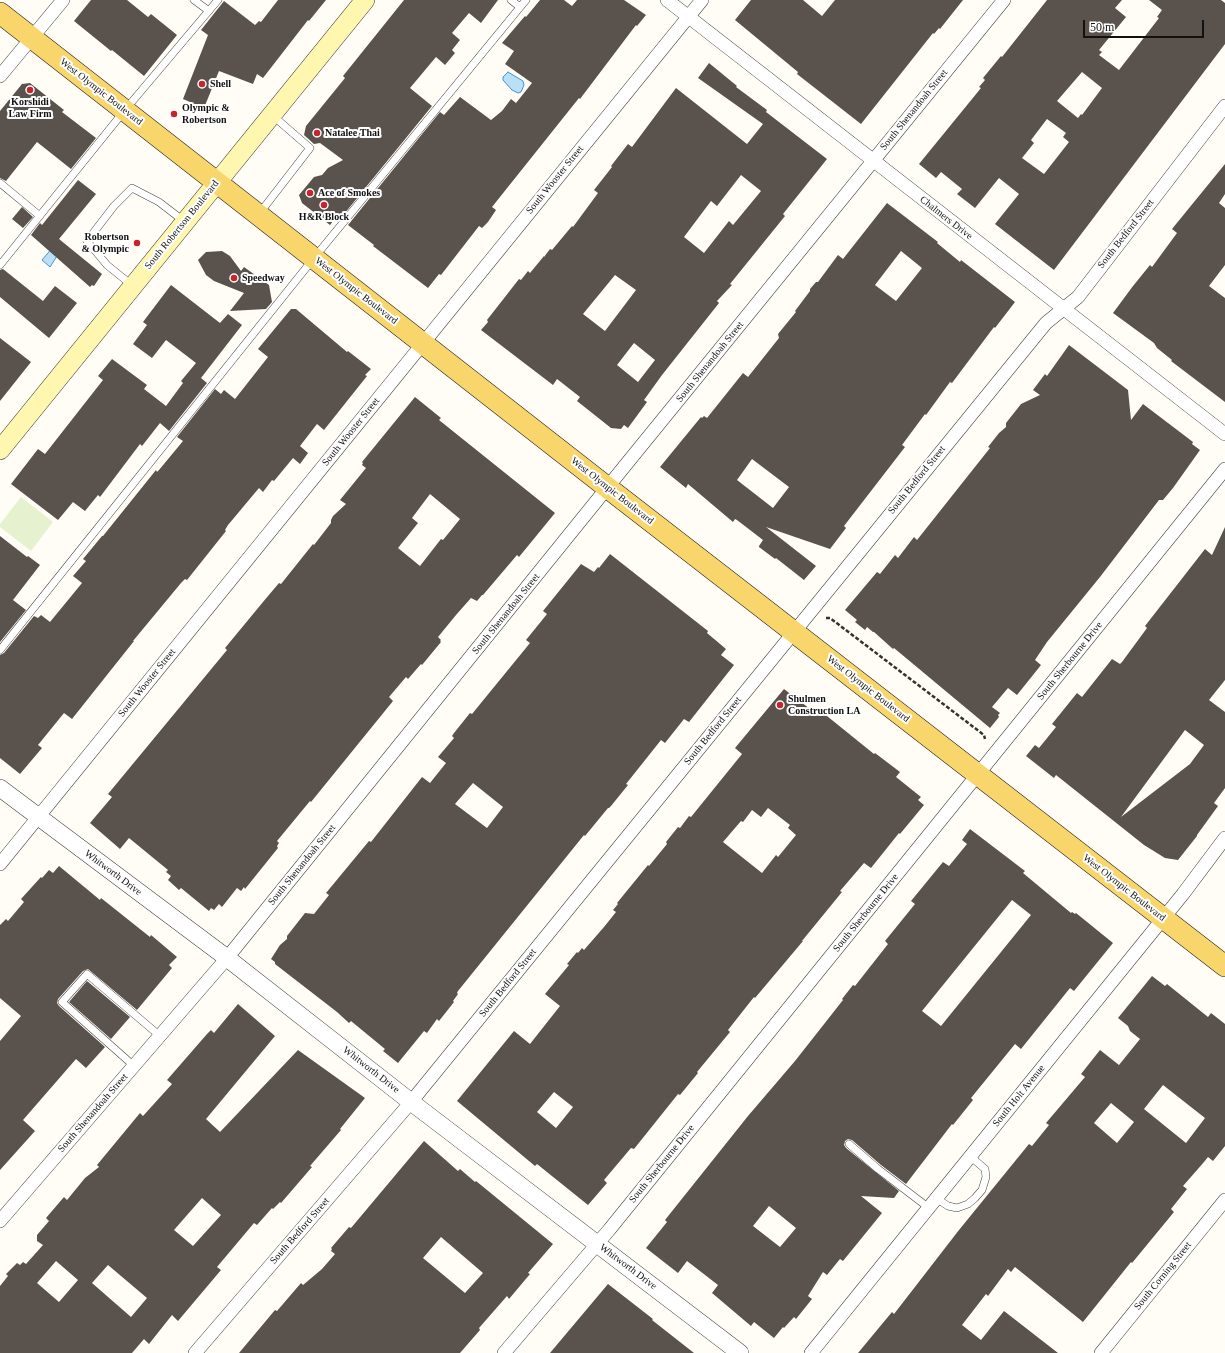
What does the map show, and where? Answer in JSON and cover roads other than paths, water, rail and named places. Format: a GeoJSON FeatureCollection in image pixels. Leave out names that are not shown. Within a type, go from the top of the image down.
{"type":"FeatureCollection","features":[{"type":"Feature","properties":{"kind":"main road","name":"South Robertson Boulevard"},"geometry":{"type":"LineString","coordinates":[[0,450],[365,0]]}},
{"type":"Feature","properties":{"kind":"main road","name":"West Olympic Boulevard"},"geometry":{"type":"LineString","coordinates":[[0,13],[608,488],[1225,966]]}},
{"type":"Feature","properties":{"kind":"street"},"geometry":{"type":"LineString","coordinates":[[0,76],[63,0]]}},
{"type":"Feature","properties":{"kind":"street","name":"Chalmers Drive"},"geometry":{"type":"LineString","coordinates":[[667,0],[1225,434]]}},
{"type":"Feature","properties":{"kind":"street","name":"South Wooster Street"},"geometry":{"type":"LineString","coordinates":[[0,864],[702,0]]}},
{"type":"Feature","properties":{"kind":"street","name":"South Shenandoah Street"},"geometry":{"type":"LineString","coordinates":[[0,1221],[227,958],[1004,0]]}},
{"type":"Feature","properties":{"kind":"street","name":"South Bedford Street"},"geometry":{"type":"LineString","coordinates":[[195,1353],[411,1102],[1046,323],[1078,297],[1225,106]]}},
{"type":"Feature","properties":{"kind":"street","name":"South Sherbourne Drive"},"geometry":{"type":"LineString","coordinates":[[504,1353],[597,1244],[1225,470]]}},
{"type":"Feature","properties":{"kind":"street","name":"Whitworth Drive"},"geometry":{"type":"LineString","coordinates":[[0,788],[227,958],[411,1102],[740,1353]]}},
{"type":"Feature","properties":{"kind":"street","name":"South Holt Avenue"},"geometry":{"type":"LineString","coordinates":[[811,1353],[1163,918],[1225,838]]}},
{"type":"Feature","properties":{"kind":"street","name":"South Corning Street"},"geometry":{"type":"LineString","coordinates":[[1101,1353],[1225,1200]]}},
{"type":"Feature","properties":{"kind":"lane"},"geometry":{"type":"LineString","coordinates":[[194,0],[209,11]]}},
{"type":"Feature","properties":{"kind":"lane"},"geometry":{"type":"LineString","coordinates":[[0,265],[125,110],[218,0]]}},
{"type":"Feature","properties":{"kind":"lane"},"geometry":{"type":"LineString","coordinates":[[511,0],[520,7]]}},
{"type":"Feature","properties":{"kind":"lane"},"geometry":{"type":"LineString","coordinates":[[0,650],[314,258],[526,0]]}},
{"type":"Feature","properties":{"kind":"lane"},"geometry":{"type":"LineString","coordinates":[[258,215],[310,148],[272,115]]}},
{"type":"Feature","properties":{"kind":"lane"},"geometry":{"type":"LineString","coordinates":[[0,183],[40,216]]}},
{"type":"Feature","properties":{"kind":"lane"},"geometry":{"type":"LineString","coordinates":[[133,286],[111,269],[87,241],[114,206],[132,188],[159,202],[185,222]]}},
{"type":"Feature","properties":{"kind":"lane"},"geometry":{"type":"LineString","coordinates":[[134,1066],[62,1002],[87,974],[160,1036]]}},
{"type":"Feature","properties":{"kind":"lane"},"geometry":{"type":"LineString","coordinates":[[848,1144],[878,1169],[933,1203],[957,1208],[968,1204],[975,1198],[982,1190],[986,1177],[985,1169],[970,1156]]}},
{"type":"Feature","properties":{"kind":"water"},"geometry":{"type":"Polygon","coordinates":[[[508,72],[523,81],[524,85],[521,92],[518,93],[512,90],[503,80],[503,77],[508,72]]]}},
{"type":"Feature","properties":{"kind":"water"},"geometry":{"type":"Polygon","coordinates":[[[59,240],[57,256],[50,267],[42,260],[59,240]]]}},
{"type":"Feature","properties":{"kind":"place","name":"Shell"},"geometry":{"type":"Point","coordinates":[202,84]}},
{"type":"Feature","properties":{"kind":"place","name":"Korshidi Law Firm"},"geometry":{"type":"Point","coordinates":[30,90]}},
{"type":"Feature","properties":{"kind":"place","name":"Olympic & Robertson"},"geometry":{"type":"Point","coordinates":[174,114]}},
{"type":"Feature","properties":{"kind":"place","name":"Natalee Thai"},"geometry":{"type":"Point","coordinates":[317,133]}},
{"type":"Feature","properties":{"kind":"place","name":"Ace of Smokes"},"geometry":{"type":"Point","coordinates":[310,193]}},
{"type":"Feature","properties":{"kind":"place","name":"H&R Block"},"geometry":{"type":"Point","coordinates":[324,205]}},
{"type":"Feature","properties":{"kind":"place","name":"Robertson & Olympic"},"geometry":{"type":"Point","coordinates":[137,243]}},
{"type":"Feature","properties":{"kind":"place","name":"Speedway"},"geometry":{"type":"Point","coordinates":[234,278]}},
{"type":"Feature","properties":{"kind":"place","name":"Shulmen Construction LA"},"geometry":{"type":"Point","coordinates":[780,705]}}]}
